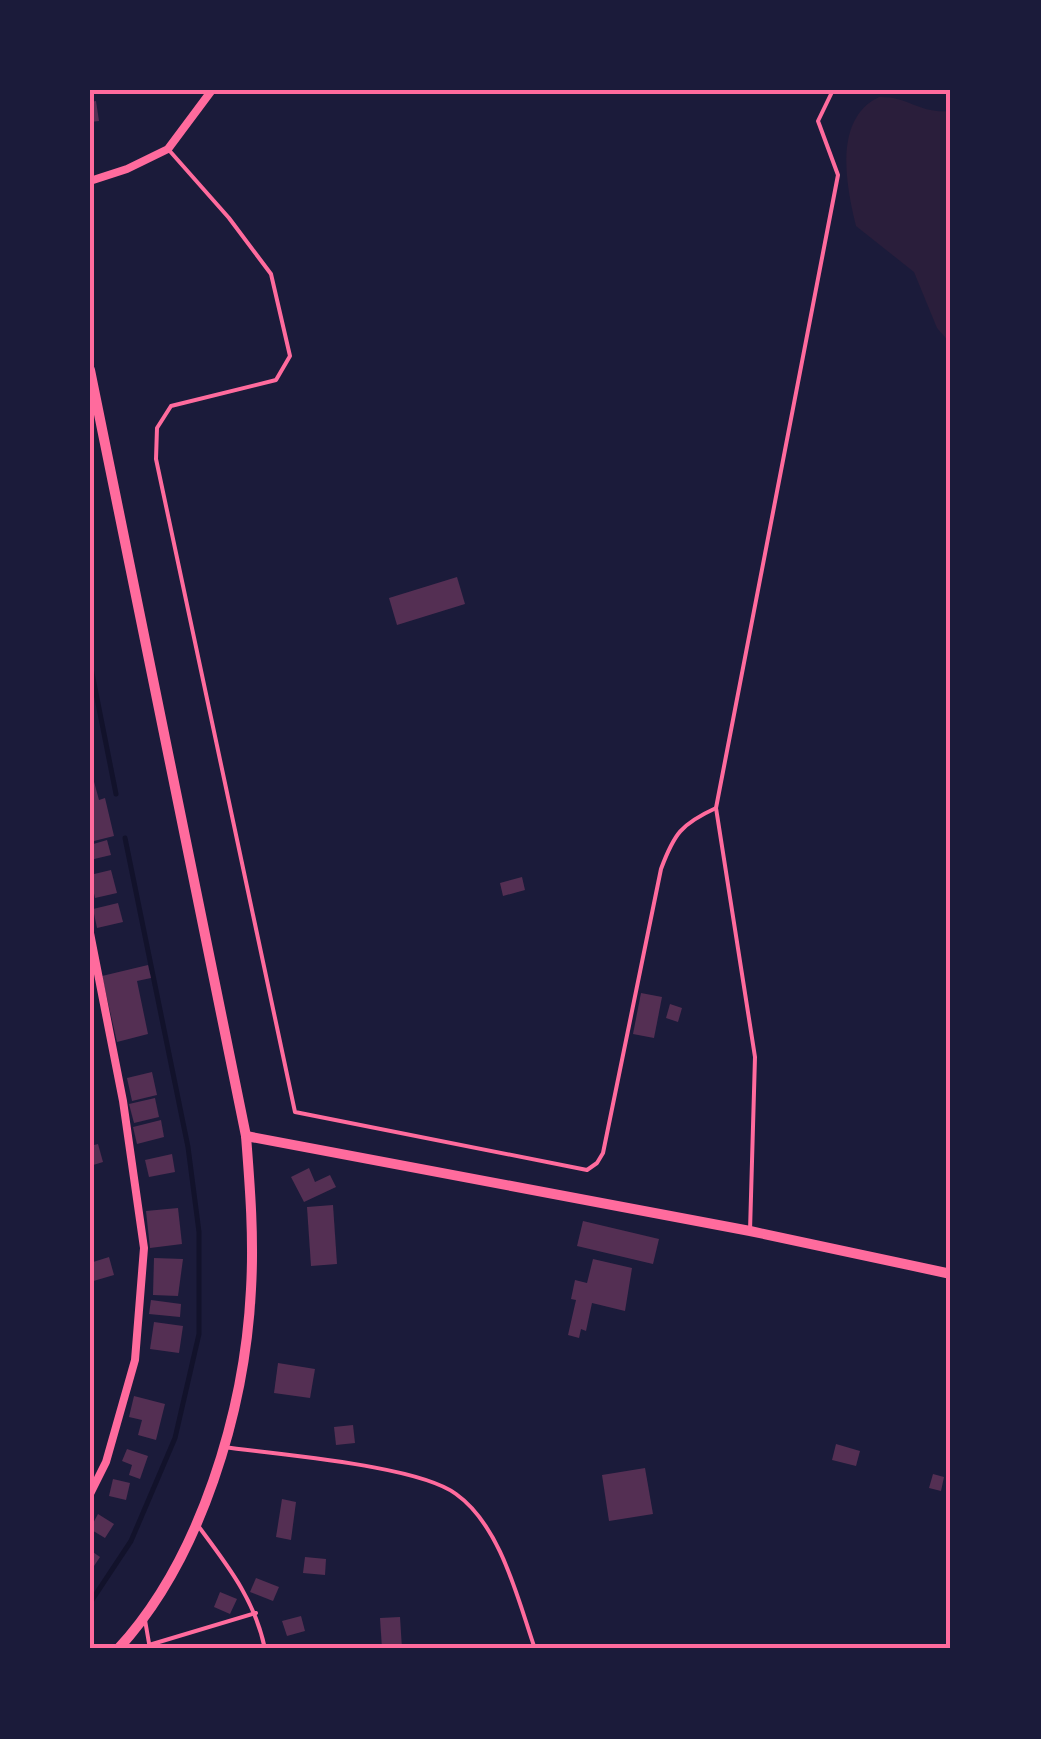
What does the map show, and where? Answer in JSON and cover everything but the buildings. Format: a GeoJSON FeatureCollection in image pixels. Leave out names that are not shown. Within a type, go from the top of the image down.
{"type":"FeatureCollection","features":[{"type":"Feature","properties":{"kind":"main road"},"geometry":{"type":"LineString","coordinates":[[90,370],[246,1136],[253,1214],[251,1292],[239,1390],[222,1447],[180,1558],[145,1620],[118,1649]]}},
{"type":"Feature","properties":{"kind":"main road"},"geometry":{"type":"LineString","coordinates":[[246,1136],[750,1231],[951,1274]]}},
{"type":"Feature","properties":{"kind":"street"},"geometry":{"type":"LineString","coordinates":[[90,181],[168,149],[212,90]]}},
{"type":"Feature","properties":{"kind":"street"},"geometry":{"type":"LineString","coordinates":[[90,933],[123,1101],[144,1248],[135,1360],[106,1462],[90,1494]]}},
{"type":"Feature","properties":{"kind":"lane"},"geometry":{"type":"LineString","coordinates":[[750,1231],[754,1057],[716,808],[838,174],[818,121],[833,90]]}},
{"type":"Feature","properties":{"kind":"lane"},"geometry":{"type":"LineString","coordinates":[[168,149],[271,274],[290,356],[276,380],[171,406],[156,428],[156,459],[295,1112],[587,1170],[598,1163],[660,870],[671,842],[688,821],[716,808]]}},
{"type":"Feature","properties":{"kind":"lane"},"geometry":{"type":"LineString","coordinates":[[222,1447],[421,1476],[457,1494],[504,1558],[536,1649]]}},
{"type":"Feature","properties":{"kind":"lane"},"geometry":{"type":"LineString","coordinates":[[196,1522],[243,1587],[256,1613],[264,1649]]}},
{"type":"Feature","properties":{"kind":"lane"},"geometry":{"type":"LineString","coordinates":[[145,1620],[150,1647],[256,1613]]}},
{"type":"Feature","properties":{"kind":"shaded area"},"geometry":{"type":"Polygon","coordinates":[[[879,97],[930,110],[951,111],[951,344],[937,328],[914,272],[856,226],[847,173],[849,137],[864,107],[879,97]]]}},
{"type":"Feature","properties":{"kind":"waterway"},"geometry":{"type":"LineString","coordinates":[[90,663],[116,794]]}},
{"type":"Feature","properties":{"kind":"waterway"},"geometry":{"type":"LineString","coordinates":[[90,1603],[131,1541],[175,1438],[199,1334],[199,1232],[188,1147],[125,838]]}}]}
